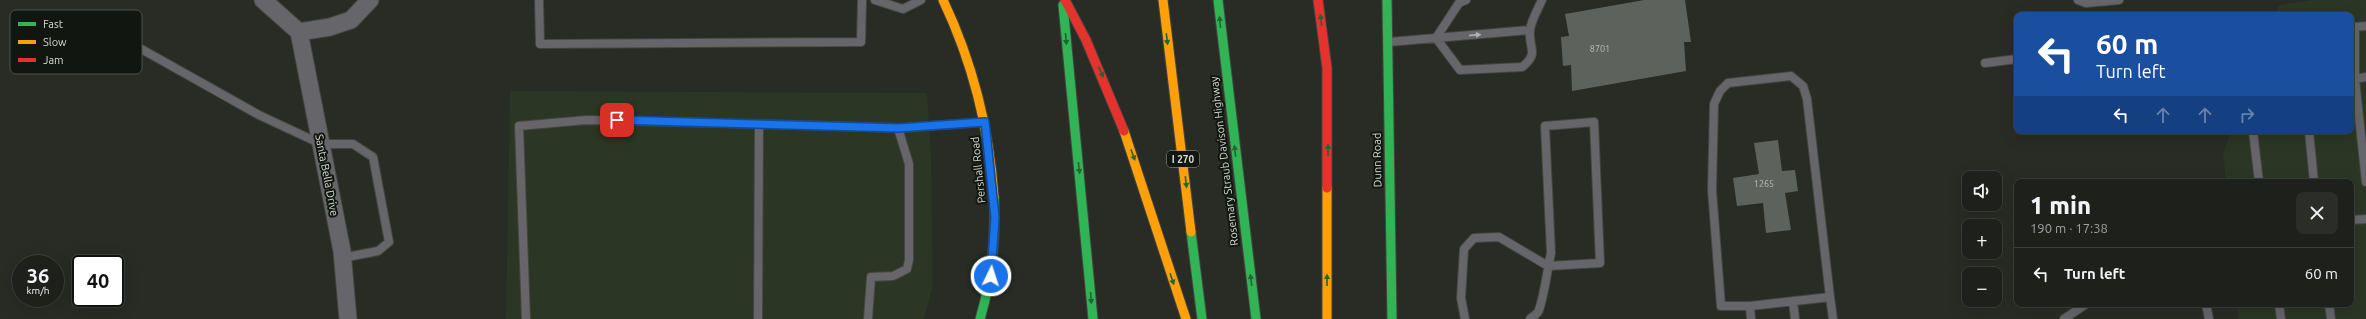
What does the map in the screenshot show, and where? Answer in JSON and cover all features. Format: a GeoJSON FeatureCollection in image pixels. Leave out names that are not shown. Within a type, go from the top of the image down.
{"type":"FeatureCollection","features":[{"type":"Feature","properties":{"kind":"main road","name":"Pershall Road"},"geometry":{"type":"LineString","coordinates":[[942,0],[969,61],[985,122],[995,217],[991,276],[980,319]]}},
{"type":"Feature","properties":{"kind":"main road"},"geometry":{"type":"LineString","coordinates":[[1063,0],[1086,40],[1120,118],[1186,319]]}},
{"type":"Feature","properties":{"kind":"main road"},"geometry":{"type":"LineString","coordinates":[[1063,0],[1093,319]]}},
{"type":"Feature","properties":{"kind":"main road","name":"I 270"},"geometry":{"type":"LineString","coordinates":[[1163,0],[1202,319]]}},
{"type":"Feature","properties":{"kind":"main road","name":"Rosemary Straub Davison Highway"},"geometry":{"type":"LineString","coordinates":[[1218,0],[1256,319]]}},
{"type":"Feature","properties":{"kind":"main road"},"geometry":{"type":"LineString","coordinates":[[1318,0],[1327,68],[1328,319]]}},
{"type":"Feature","properties":{"kind":"main road","name":"Dunn Road"},"geometry":{"type":"LineString","coordinates":[[1387,0],[1392,319]]}},
{"type":"Feature","properties":{"kind":"street"},"geometry":{"type":"LineString","coordinates":[[263,0],[299,32],[330,27],[351,20],[370,0]]}},
{"type":"Feature","properties":{"kind":"street","name":"Santa Bella Drive"},"geometry":{"type":"LineString","coordinates":[[299,32],[342,258],[348,319]]}},
{"type":"Feature","properties":{"kind":"lane"},"geometry":{"type":"LineString","coordinates":[[538,0],[540,44],[861,42],[862,0]]}},
{"type":"Feature","properties":{"kind":"lane"},"geometry":{"type":"LineString","coordinates":[[875,0],[903,9],[921,0]]}},
{"type":"Feature","properties":{"kind":"lane"},"geometry":{"type":"LineString","coordinates":[[1436,38],[1459,4],[1466,0]]}},
{"type":"Feature","properties":{"kind":"lane"},"geometry":{"type":"LineString","coordinates":[[1436,38],[1460,70],[1522,68],[1530,61],[1533,54],[1530,30],[1542,0]]}},
{"type":"Feature","properties":{"kind":"lane"},"geometry":{"type":"LineString","coordinates":[[2078,0],[2086,3],[2119,0]]}},
{"type":"Feature","properties":{"kind":"lane"},"geometry":{"type":"LineString","coordinates":[[2354,27],[2366,26]]}},
{"type":"Feature","properties":{"kind":"lane"},"geometry":{"type":"LineString","coordinates":[[1388,42],[1530,30]]}},
{"type":"Feature","properties":{"kind":"lane"},"geometry":{"type":"LineString","coordinates":[[142,49],[259,115],[321,144],[353,144],[373,157],[389,242],[378,250],[342,258]]}},
{"type":"Feature","properties":{"kind":"lane"},"geometry":{"type":"LineString","coordinates":[[2354,53],[2355,79],[2366,182]]}},
{"type":"Feature","properties":{"kind":"lane"},"geometry":{"type":"LineString","coordinates":[[1985,63],[2014,59]]}},
{"type":"Feature","properties":{"kind":"lane"},"geometry":{"type":"LineString","coordinates":[[1830,297],[1750,306],[1721,306],[1712,190],[1714,104],[1720,91],[1728,83],[1790,76],[1803,86],[1807,99],[1833,319]]}},
{"type":"Feature","properties":{"kind":"lane"},"geometry":{"type":"LineString","coordinates":[[2355,79],[2366,78]]}},
{"type":"Feature","properties":{"kind":"lane"},"geometry":{"type":"LineString","coordinates":[[526,319],[520,126],[586,120],[898,128],[985,122]]}},
{"type":"Feature","properties":{"kind":"lane"},"geometry":{"type":"LineString","coordinates":[[1465,319],[1461,298],[1464,249],[1474,238],[1499,237],[1548,266],[1600,262],[1594,122],[1545,126],[1551,253],[1548,266],[1538,312],[1530,319]]}},
{"type":"Feature","properties":{"kind":"lane"},"geometry":{"type":"LineString","coordinates":[[758,319],[759,124]]}},
{"type":"Feature","properties":{"kind":"lane"},"geometry":{"type":"LineString","coordinates":[[868,319],[871,277],[893,276],[907,269],[909,260],[909,164],[898,128]]}},
{"type":"Feature","properties":{"kind":"lane"},"geometry":{"type":"LineString","coordinates":[[2253,134],[2259,179]]}},
{"type":"Feature","properties":{"kind":"lane"},"geometry":{"type":"LineString","coordinates":[[2309,134],[2314,179]]}},
{"type":"Feature","properties":{"kind":"lane"},"geometry":{"type":"LineString","coordinates":[[2354,220],[2366,219]]}},
{"type":"Feature","properties":{"kind":"lane"},"geometry":{"type":"LineString","coordinates":[[1793,301],[1795,319]]}},
{"type":"Feature","properties":{"kind":"lane"},"geometry":{"type":"LineString","coordinates":[[1750,306],[1751,319]]}},
{"type":"Feature","properties":{"kind":"lane"},"geometry":{"type":"LineString","coordinates":[[2064,319],[2082,307]]}},
{"type":"Feature","properties":{"kind":"lane"},"geometry":{"type":"LineString","coordinates":[[2207,307],[2209,319]]}},
{"type":"Feature","properties":{"kind":"lane"},"geometry":{"type":"LineString","coordinates":[[2279,307],[2281,319]]}},
{"type":"Feature","properties":{"kind":"lane"},"geometry":{"type":"LineString","coordinates":[[2329,307],[2331,319]]}},
{"type":"Feature","properties":{"kind":"shaded area"},"geometry":{"type":"Polygon","coordinates":[[[2314,0],[2366,0],[2366,319],[2238,319],[2237,307],[2354,307],[2354,179],[2226,179],[2223,153],[2230,134],[2354,134],[2354,12],[2276,12],[2279,5],[2314,0]]]}},
{"type":"Feature","properties":{"kind":"shaded area"},"geometry":{"type":"Polygon","coordinates":[[[510,91],[927,93],[931,155],[933,285],[924,319],[506,319],[510,91]]]}},
{"type":"Feature","properties":{"kind":"building"},"geometry":{"type":"Polygon","coordinates":[[[1644,0],[1685,0],[1691,42],[1684,42],[1686,71],[1572,91],[1571,65],[1563,66],[1561,37],[1569,36],[1565,14],[1644,0]]]}},
{"type":"Feature","properties":{"kind":"building"},"geometry":{"type":"Polygon","coordinates":[[[1778,140],[1782,171],[1795,170],[1798,191],[1785,193],[1791,230],[1766,233],[1763,203],[1737,206],[1733,178],[1759,174],[1754,143],[1778,140]]]}},
{"type":"Feature","properties":{"kind":"traffic: fast"},"geometry":{"type":"LineString","coordinates":[[1218,0],[1256,319]]}},
{"type":"Feature","properties":{"kind":"traffic: fast"},"geometry":{"type":"LineString","coordinates":[[1387,0],[1392,319]]}},
{"type":"Feature","properties":{"kind":"traffic: fast"},"geometry":{"type":"LineString","coordinates":[[1063,5],[1093,319]]}},
{"type":"Feature","properties":{"kind":"traffic: fast"},"geometry":{"type":"LineString","coordinates":[[980,319],[988,289],[994,244],[994,197]]}},
{"type":"Feature","properties":{"kind":"traffic: fast"},"geometry":{"type":"LineString","coordinates":[[1191,232],[1202,319]]}},
{"type":"Feature","properties":{"kind":"traffic: slow"},"geometry":{"type":"LineString","coordinates":[[943,0],[963,48],[978,96],[984,121],[992,171],[994,197]]}},
{"type":"Feature","properties":{"kind":"traffic: slow"},"geometry":{"type":"LineString","coordinates":[[1163,0],[1191,232]]}},
{"type":"Feature","properties":{"kind":"traffic: slow"},"geometry":{"type":"LineString","coordinates":[[1124,131],[1186,319]]}},
{"type":"Feature","properties":{"kind":"traffic: slow"},"geometry":{"type":"LineString","coordinates":[[1327,188],[1327,319]]}},
{"type":"Feature","properties":{"kind":"traffic: jam"},"geometry":{"type":"LineString","coordinates":[[1065,0],[1086,40],[1124,131]]}},
{"type":"Feature","properties":{"kind":"traffic: jam"},"geometry":{"type":"LineString","coordinates":[[1318,0],[1327,68],[1327,188]]}},
{"type":"Feature","properties":{"kind":"route"},"geometry":{"type":"LineString","coordinates":[[617,120],[898,128],[985,122],[995,217],[991,276]]}}]}
